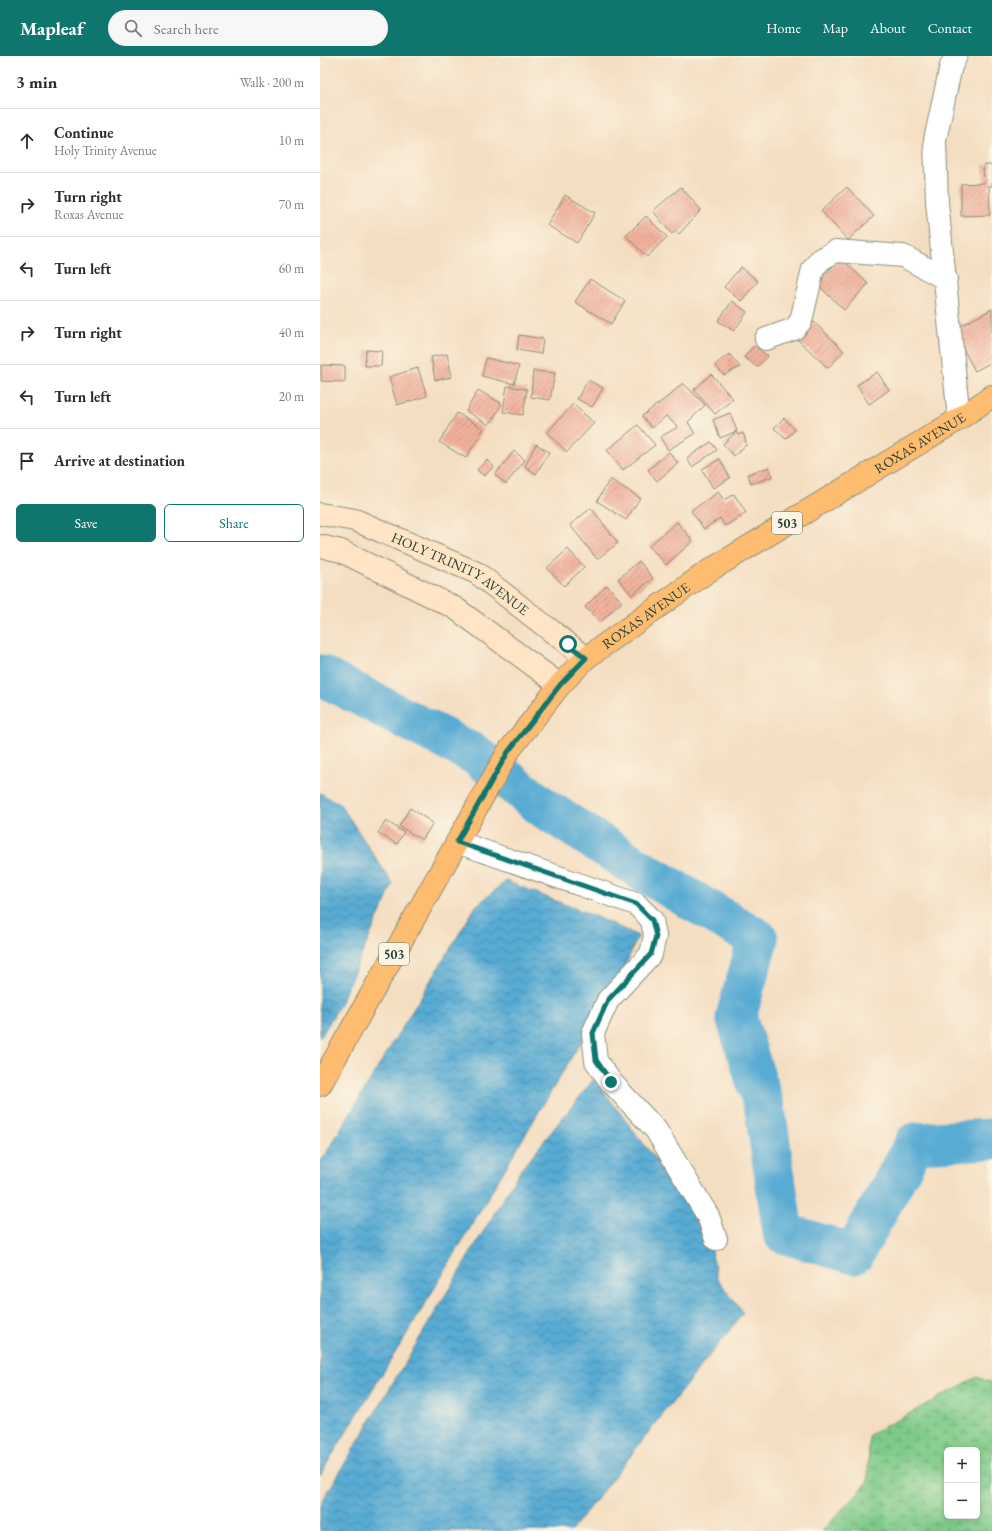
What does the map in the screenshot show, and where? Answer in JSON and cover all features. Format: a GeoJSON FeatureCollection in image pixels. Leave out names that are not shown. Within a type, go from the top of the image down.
{"type":"FeatureCollection","features":[{"type":"Feature","properties":{"kind":"main road","name":"ROXAS AVENUE"},"geometry":{"type":"LineString","coordinates":[[320,1085],[508,752],[560,685],[586,658],[706,572],[959,419],[992,396]]}},
{"type":"Feature","properties":{"kind":"main road","name":"HOLY TRINITY AVENUE"},"geometry":{"type":"LineString","coordinates":[[320,514],[355,520],[477,573],[586,658]]}},
{"type":"Feature","properties":{"kind":"main road"},"geometry":{"type":"LineString","coordinates":[[341,551],[355,520]]}},
{"type":"Feature","properties":{"kind":"main road"},"geometry":{"type":"LineString","coordinates":[[320,546],[341,551],[455,608],[560,685]]}},
{"type":"Feature","properties":{"kind":"street"},"geometry":{"type":"LineString","coordinates":[[956,56],[951,66],[935,140],[937,202],[959,419]]}},
{"type":"Feature","properties":{"kind":"street"},"geometry":{"type":"LineString","coordinates":[[766,339],[794,329],[801,321],[813,269],[820,260],[836,252],[903,256],[946,279]]}},
{"type":"Feature","properties":{"kind":"street"},"geometry":{"type":"LineString","coordinates":[[457,842],[636,904],[652,920],[656,936],[651,954],[608,1000],[593,1033],[596,1060],[611,1082],[656,1130],[708,1216],[716,1239]]}},
{"type":"Feature","properties":{"kind":"green space"},"geometry":{"type":"Polygon","coordinates":[[[977,1377],[992,1383],[992,1531],[822,1531],[868,1482],[869,1435],[977,1377]]]}},
{"type":"Feature","properties":{"kind":"water"},"geometry":{"type":"Polygon","coordinates":[[[320,793],[340,804],[393,884],[339,1006],[320,1038],[320,793]]]}},
{"type":"Feature","properties":{"kind":"water"},"geometry":{"type":"Polygon","coordinates":[[[506,881],[604,920],[638,936],[621,975],[424,1306],[320,1475],[320,1163],[476,906],[506,881]]]}},
{"type":"Feature","properties":{"kind":"water"},"geometry":{"type":"Polygon","coordinates":[[[594,1079],[685,1198],[711,1250],[717,1278],[743,1313],[571,1531],[320,1531],[320,1505],[519,1172],[594,1079]]]}},
{"type":"Feature","properties":{"kind":"building"},"geometry":{"type":"Polygon","coordinates":[[[983,165],[992,165],[992,186],[989,186],[990,215],[961,216],[961,184],[984,183],[983,165]]]}},
{"type":"Feature","properties":{"kind":"building"},"geometry":{"type":"Polygon","coordinates":[[[681,187],[701,210],[679,234],[675,231],[672,234],[653,211],[681,187]]]}},
{"type":"Feature","properties":{"kind":"building"},"geometry":{"type":"Polygon","coordinates":[[[847,187],[874,216],[848,240],[821,211],[847,187]]]}},
{"type":"Feature","properties":{"kind":"building"},"geometry":{"type":"Polygon","coordinates":[[[565,195],[595,213],[577,243],[547,225],[565,195]]]}},
{"type":"Feature","properties":{"kind":"building"},"geometry":{"type":"Polygon","coordinates":[[[646,216],[667,237],[647,257],[626,236],[646,216]]]}},
{"type":"Feature","properties":{"kind":"building"},"geometry":{"type":"Polygon","coordinates":[[[841,258],[868,284],[844,310],[816,283],[841,258]]]}},
{"type":"Feature","properties":{"kind":"building"},"geometry":{"type":"Polygon","coordinates":[[[741,267],[758,281],[741,301],[724,287],[741,267]]]}},
{"type":"Feature","properties":{"kind":"building"},"geometry":{"type":"Polygon","coordinates":[[[590,279],[625,301],[611,324],[575,302],[590,279]]]}},
{"type":"Feature","properties":{"kind":"building"},"geometry":{"type":"Polygon","coordinates":[[[732,301],[747,312],[734,331],[718,321],[732,301]]]}},
{"type":"Feature","properties":{"kind":"building"},"geometry":{"type":"Polygon","coordinates":[[[992,309],[992,362],[975,371],[953,330],[992,309]]]}},
{"type":"Feature","properties":{"kind":"building"},"geometry":{"type":"Polygon","coordinates":[[[814,322],[844,351],[828,368],[797,339],[814,322]]]}},
{"type":"Feature","properties":{"kind":"building"},"geometry":{"type":"Polygon","coordinates":[[[519,335],[543,339],[541,354],[517,350],[519,335]]]}},
{"type":"Feature","properties":{"kind":"building"},"geometry":{"type":"Polygon","coordinates":[[[754,346],[768,356],[757,367],[744,357],[754,346]]]}},
{"type":"Feature","properties":{"kind":"building"},"geometry":{"type":"Polygon","coordinates":[[[366,350],[382,351],[381,366],[365,366],[366,350]]]}},
{"type":"Feature","properties":{"kind":"building"},"geometry":{"type":"Polygon","coordinates":[[[447,354],[452,377],[435,380],[431,357],[447,354]]]}},
{"type":"Feature","properties":{"kind":"building"},"geometry":{"type":"Polygon","coordinates":[[[729,354],[740,367],[724,375],[715,365],[729,354]]]}},
{"type":"Feature","properties":{"kind":"building"},"geometry":{"type":"Polygon","coordinates":[[[486,358],[519,366],[514,384],[482,376],[486,358]]]}},
{"type":"Feature","properties":{"kind":"building"},"geometry":{"type":"Polygon","coordinates":[[[321,365],[345,366],[345,382],[321,381],[321,365]]]}},
{"type":"Feature","properties":{"kind":"building"},"geometry":{"type":"Polygon","coordinates":[[[418,368],[427,396],[397,405],[389,377],[418,368]]]}},
{"type":"Feature","properties":{"kind":"building"},"geometry":{"type":"Polygon","coordinates":[[[533,371],[555,373],[550,400],[531,397],[533,371]]]}},
{"type":"Feature","properties":{"kind":"building"},"geometry":{"type":"Polygon","coordinates":[[[877,372],[889,390],[869,404],[857,385],[877,372]]]}},
{"type":"Feature","properties":{"kind":"building"},"geometry":{"type":"Polygon","coordinates":[[[711,374],[733,399],[715,414],[694,390],[711,374]]]}},
{"type":"Feature","properties":{"kind":"building"},"geometry":{"type":"Polygon","coordinates":[[[588,380],[603,388],[592,407],[577,399],[588,380]]]}},
{"type":"Feature","properties":{"kind":"building"},"geometry":{"type":"Polygon","coordinates":[[[683,383],[705,405],[688,422],[695,434],[668,450],[660,437],[678,427],[666,416],[652,428],[642,416],[683,383]]]}},
{"type":"Feature","properties":{"kind":"building"},"geometry":{"type":"Polygon","coordinates":[[[507,386],[527,389],[523,415],[503,412],[507,386]]]}},
{"type":"Feature","properties":{"kind":"building"},"geometry":{"type":"Polygon","coordinates":[[[478,390],[502,404],[489,425],[466,411],[478,390]]]}},
{"type":"Feature","properties":{"kind":"building"},"geometry":{"type":"Polygon","coordinates":[[[573,404],[594,423],[567,452],[547,433],[573,404]]]}},
{"type":"Feature","properties":{"kind":"building"},"geometry":{"type":"Polygon","coordinates":[[[457,413],[484,429],[466,458],[439,442],[457,413]]]}},
{"type":"Feature","properties":{"kind":"building"},"geometry":{"type":"Polygon","coordinates":[[[730,413],[737,431],[720,438],[713,420],[730,413]]]}},
{"type":"Feature","properties":{"kind":"building"},"geometry":{"type":"Polygon","coordinates":[[[784,418],[795,430],[786,439],[774,428],[784,418]]]}},
{"type":"Feature","properties":{"kind":"building"},"geometry":{"type":"Polygon","coordinates":[[[638,425],[655,445],[623,470],[607,450],[638,425]]]}},
{"type":"Feature","properties":{"kind":"building"},"geometry":{"type":"Polygon","coordinates":[[[736,432],[738,435],[743,433],[747,444],[734,456],[723,444],[736,432]]]}},
{"type":"Feature","properties":{"kind":"building"},"geometry":{"type":"Polygon","coordinates":[[[711,442],[717,450],[692,467],[687,458],[711,442]]]}},
{"type":"Feature","properties":{"kind":"building"},"geometry":{"type":"Polygon","coordinates":[[[536,444],[549,452],[536,474],[525,466],[536,444]]]}},
{"type":"Feature","properties":{"kind":"building"},"geometry":{"type":"Polygon","coordinates":[[[514,451],[525,460],[506,484],[495,475],[514,451]]]}},
{"type":"Feature","properties":{"kind":"building"},"geometry":{"type":"Polygon","coordinates":[[[669,452],[678,463],[657,481],[648,470],[669,452]]]}},
{"type":"Feature","properties":{"kind":"building"},"geometry":{"type":"Polygon","coordinates":[[[720,459],[730,478],[713,488],[702,469],[720,459]]]}},
{"type":"Feature","properties":{"kind":"building"},"geometry":{"type":"Polygon","coordinates":[[[487,460],[494,467],[484,476],[477,470],[487,460]]]}},
{"type":"Feature","properties":{"kind":"building"},"geometry":{"type":"Polygon","coordinates":[[[769,467],[772,477],[751,484],[748,474],[769,467]]]}},
{"type":"Feature","properties":{"kind":"building"},"geometry":{"type":"Polygon","coordinates":[[[610,479],[640,498],[626,520],[597,501],[610,479]]]}},
{"type":"Feature","properties":{"kind":"building"},"geometry":{"type":"Polygon","coordinates":[[[718,492],[724,500],[734,494],[746,513],[725,526],[720,518],[704,529],[691,511],[718,492]]]}},
{"type":"Feature","properties":{"kind":"building"},"geometry":{"type":"Polygon","coordinates":[[[591,508],[618,543],[597,559],[570,525],[591,508]]]}},
{"type":"Feature","properties":{"kind":"building"},"geometry":{"type":"Polygon","coordinates":[[[677,522],[693,541],[666,565],[649,546],[677,522]]]}},
{"type":"Feature","properties":{"kind":"building"},"geometry":{"type":"Polygon","coordinates":[[[568,549],[584,567],[564,586],[547,568],[568,549]]]}},
{"type":"Feature","properties":{"kind":"building"},"geometry":{"type":"Polygon","coordinates":[[[639,561],[653,578],[632,595],[618,579],[639,561]]]}},
{"type":"Feature","properties":{"kind":"building"},"geometry":{"type":"Polygon","coordinates":[[[607,585],[622,602],[600,622],[585,607],[607,585]]]}},
{"type":"Feature","properties":{"kind":"building"},"geometry":{"type":"Polygon","coordinates":[[[410,808],[433,823],[422,840],[399,826],[410,808]]]}},
{"type":"Feature","properties":{"kind":"building"},"geometry":{"type":"Polygon","coordinates":[[[386,821],[404,832],[397,844],[378,833],[386,821]]]}},
{"type":"Feature","properties":{"kind":"waterway"},"geometry":{"type":"LineString","coordinates":[[320,675],[476,755],[544,808],[649,875],[758,939],[736,1017],[765,1109],[783,1233],[854,1254],[915,1143],[992,1139]]}},
{"type":"Feature","properties":{"kind":"route"},"geometry":{"type":"LineString","coordinates":[[568,644],[586,658],[560,685],[508,752],[457,842],[636,904],[652,920],[656,936],[651,954],[608,1000],[593,1033],[596,1060],[611,1082]]}}]}
